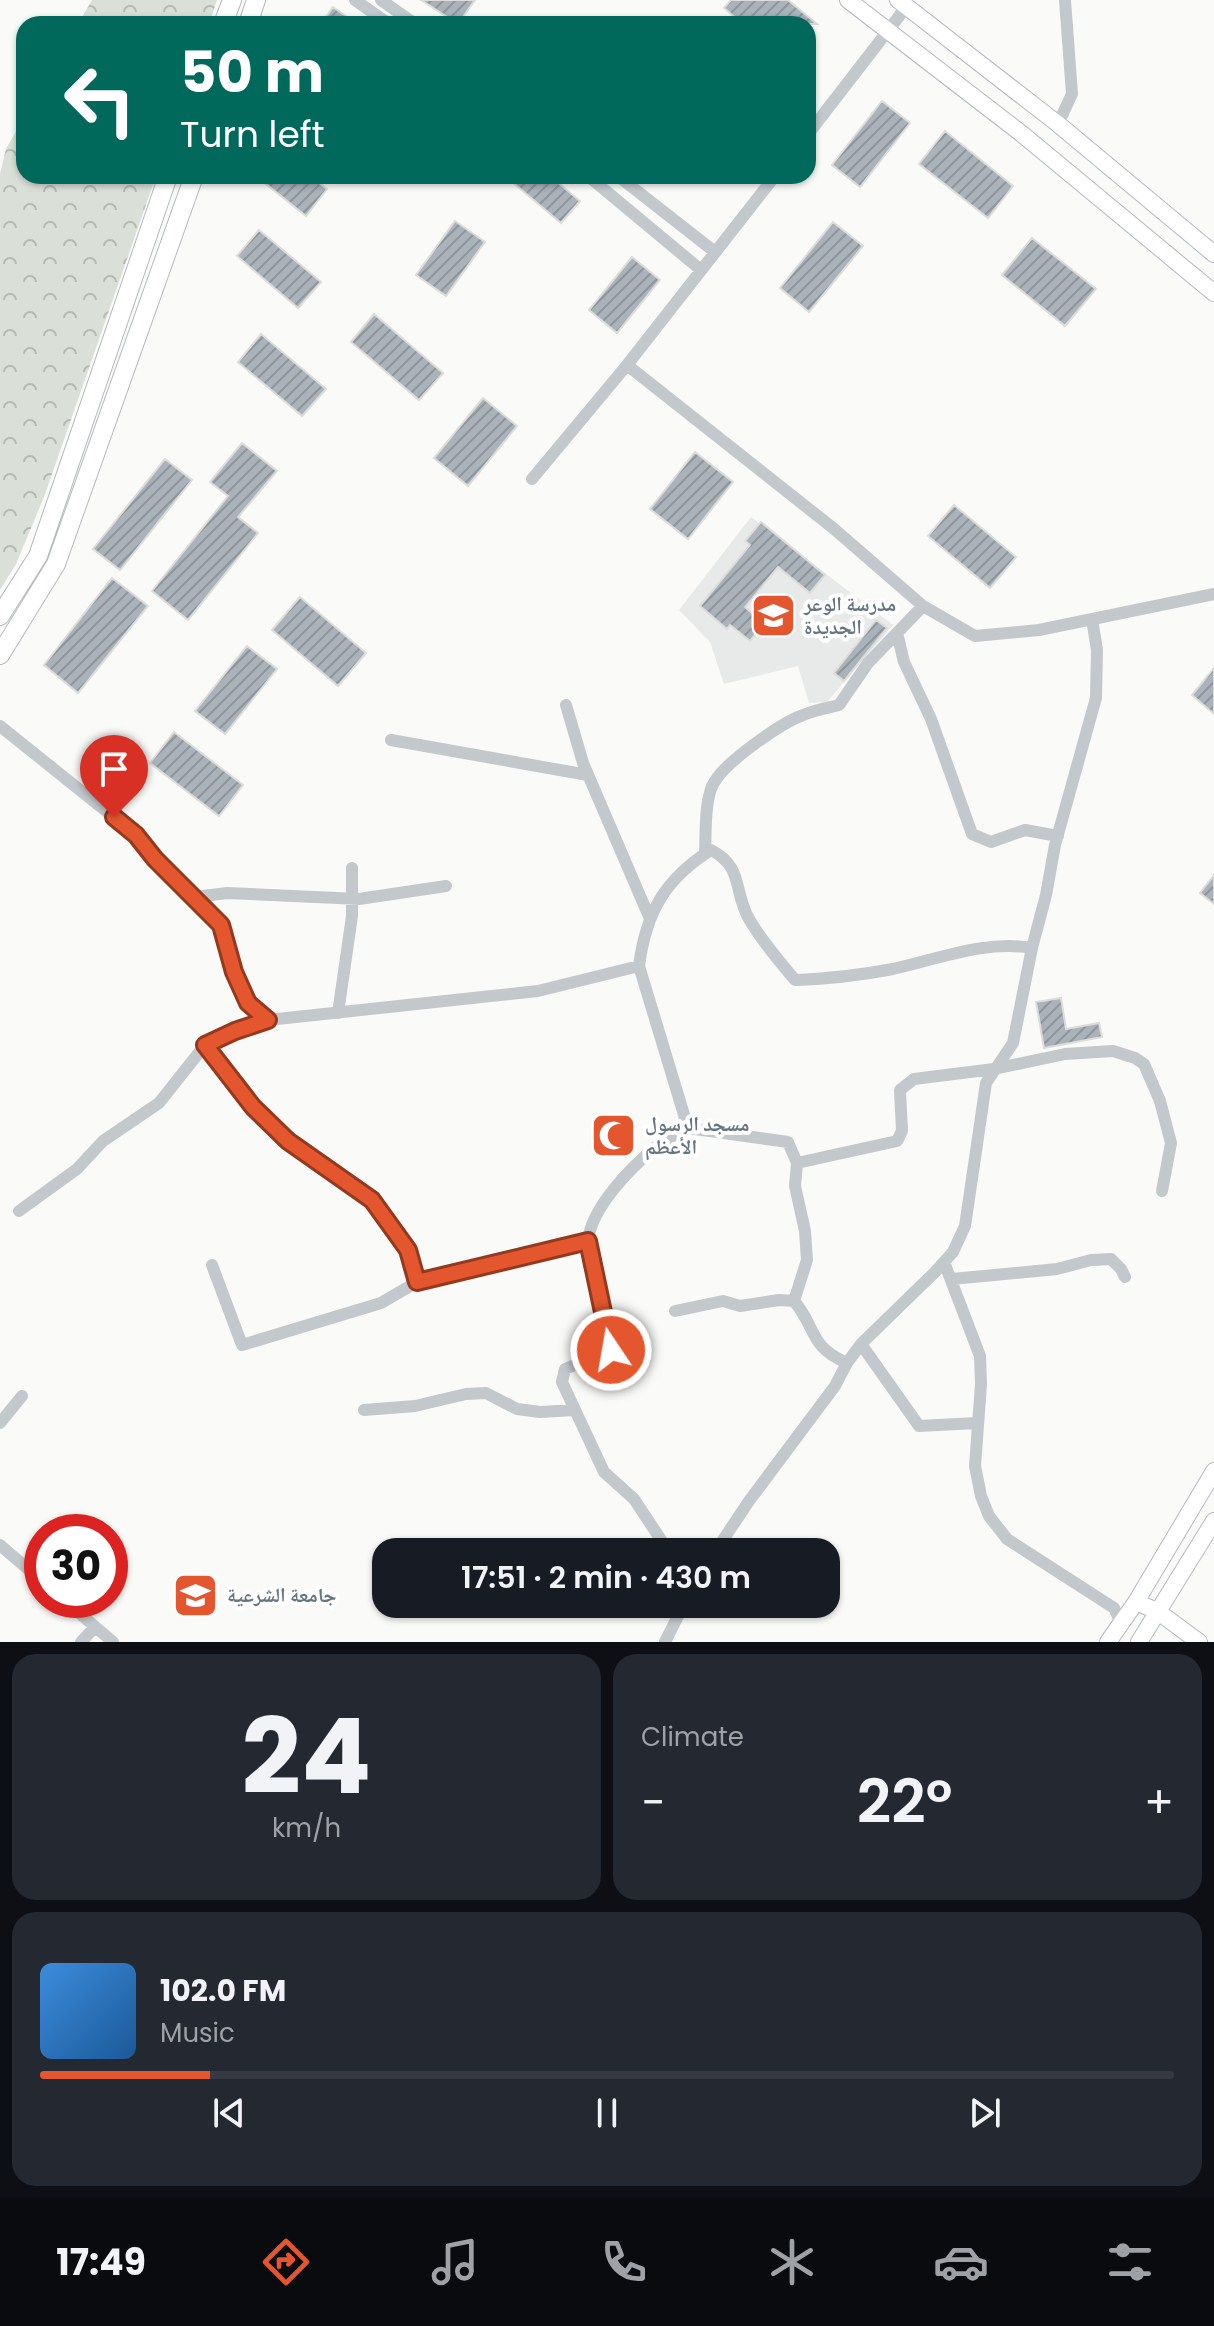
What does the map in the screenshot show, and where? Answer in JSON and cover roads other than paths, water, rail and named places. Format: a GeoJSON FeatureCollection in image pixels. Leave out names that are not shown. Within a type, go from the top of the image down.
{"type":"FeatureCollection","features":[{"type":"Feature","properties":{"kind":"main road"},"geometry":{"type":"LineString","coordinates":[[848,0],[1022,134],[1214,293]]}},
{"type":"Feature","properties":{"kind":"main road"},"geometry":{"type":"LineString","coordinates":[[902,3],[1058,124],[1214,254]]}},
{"type":"Feature","properties":{"kind":"main road"},"geometry":{"type":"LineString","coordinates":[[0,616],[38,556],[165,184]]}},
{"type":"Feature","properties":{"kind":"main road"},"geometry":{"type":"LineString","coordinates":[[0,655],[56,564],[191,184]]}},
{"type":"Feature","properties":{"kind":"main road"},"geometry":{"type":"LineString","coordinates":[[1108,1642],[1117,1616],[1136,1602],[1214,1471]]}},
{"type":"Feature","properties":{"kind":"main road"},"geometry":{"type":"LineString","coordinates":[[1117,1616],[1143,1640],[1157,1611],[1214,1521]]}},
{"type":"Feature","properties":{"kind":"main road"},"geometry":{"type":"LineString","coordinates":[[1136,1602],[1157,1611],[1199,1642]]}},
{"type":"Feature","properties":{"kind":"street"},"geometry":{"type":"LineString","coordinates":[[355,0],[378,16]]}},
{"type":"Feature","properties":{"kind":"street"},"geometry":{"type":"LineString","coordinates":[[381,0],[404,16]]}},
{"type":"Feature","properties":{"kind":"street"},"geometry":{"type":"LineString","coordinates":[[1058,124],[1072,94],[1065,0]]}},
{"type":"Feature","properties":{"kind":"street"},"geometry":{"type":"LineString","coordinates":[[816,124],[888,32],[902,3]]}},
{"type":"Feature","properties":{"kind":"street"},"geometry":{"type":"LineString","coordinates":[[598,184],[701,270]]}},
{"type":"Feature","properties":{"kind":"street"},"geometry":{"type":"LineString","coordinates":[[628,184],[715,252]]}},
{"type":"Feature","properties":{"kind":"street"},"geometry":{"type":"LineString","coordinates":[[532,479],[627,365],[769,184]]}},
{"type":"Feature","properties":{"kind":"street"},"geometry":{"type":"LineString","coordinates":[[627,365],[833,528],[923,606],[975,636],[1039,630],[1214,594]]}},
{"type":"Feature","properties":{"kind":"street"},"geometry":{"type":"LineString","coordinates":[[705,854],[708,803],[713,782],[733,761],[784,723],[839,705],[868,663],[923,606]]}},
{"type":"Feature","properties":{"kind":"street"},"geometry":{"type":"LineString","coordinates":[[724,1538],[835,1386],[861,1344],[953,1252],[965,1226],[986,1083],[1013,1043],[1058,836],[1096,698],[1097,650],[1092,619]]}},
{"type":"Feature","properties":{"kind":"street"},"geometry":{"type":"LineString","coordinates":[[897,633],[904,662],[931,719],[972,834],[991,842],[1025,830],[1058,836]]}},
{"type":"Feature","properties":{"kind":"street"},"geometry":{"type":"LineString","coordinates":[[566,705],[588,775],[650,919]]}},
{"type":"Feature","properties":{"kind":"street"},"geometry":{"type":"LineString","coordinates":[[0,726],[136,835],[155,859],[221,925],[234,972],[248,1003],[268,1020]]}},
{"type":"Feature","properties":{"kind":"street"},"geometry":{"type":"LineString","coordinates":[[391,740],[588,775]]}},
{"type":"Feature","properties":{"kind":"street"},"geometry":{"type":"LineString","coordinates":[[688,1128],[639,966],[650,919],[667,888],[688,864],[711,850],[726,858],[735,872],[747,917],[795,980],[892,969],[934,958],[1010,945],[1032,948]]}},
{"type":"Feature","properties":{"kind":"street"},"geometry":{"type":"LineString","coordinates":[[338,1013],[352,916],[352,868]]}},
{"type":"Feature","properties":{"kind":"street"},"geometry":{"type":"LineString","coordinates":[[195,897],[227,893],[351,899],[446,886]]}},
{"type":"Feature","properties":{"kind":"street"},"geometry":{"type":"LineString","coordinates":[[19,1211],[77,1169],[103,1141],[159,1103],[205,1045],[235,1031],[268,1020],[538,991],[639,966]]}},
{"type":"Feature","properties":{"kind":"street"},"geometry":{"type":"LineString","coordinates":[[205,1045],[253,1107],[288,1141],[372,1200],[408,1250],[417,1282]]}},
{"type":"Feature","properties":{"kind":"street"},"geometry":{"type":"LineString","coordinates":[[797,1163],[897,1141],[902,1131],[900,1090],[914,1079],[994,1069],[1065,1054],[1113,1051],[1144,1064],[1160,1101],[1171,1143],[1162,1191]]}},
{"type":"Feature","properties":{"kind":"street"},"geometry":{"type":"LineString","coordinates":[[660,1538],[634,1499],[604,1472],[562,1382],[565,1369],[611,1350],[588,1241],[589,1230],[628,1172],[658,1145],[688,1128],[788,1142],[797,1163],[795,1186],[805,1231],[807,1260],[794,1301]]}},
{"type":"Feature","properties":{"kind":"street"},"geometry":{"type":"LineString","coordinates":[[212,1265],[242,1345],[381,1303],[417,1282],[588,1241]]}},
{"type":"Feature","properties":{"kind":"street"},"geometry":{"type":"LineString","coordinates":[[952,1279],[1057,1269],[1091,1260],[1111,1259],[1125,1277]]}},
{"type":"Feature","properties":{"kind":"street"},"geometry":{"type":"LineString","coordinates":[[944,1262],[980,1356],[975,1466],[981,1496],[996,1527],[1035,1559],[1117,1616]]}},
{"type":"Feature","properties":{"kind":"street"},"geometry":{"type":"LineString","coordinates":[[675,1311],[723,1301],[740,1306],[794,1301],[828,1355],[847,1363]]}},
{"type":"Feature","properties":{"kind":"street"},"geometry":{"type":"LineString","coordinates":[[861,1344],[919,1426],[977,1423]]}},
{"type":"Feature","properties":{"kind":"street"},"geometry":{"type":"LineString","coordinates":[[364,1410],[415,1406],[466,1394],[486,1393],[517,1409],[540,1412],[575,1410]]}},
{"type":"Feature","properties":{"kind":"street"},"geometry":{"type":"LineString","coordinates":[[0,1423],[22,1396]]}},
{"type":"Feature","properties":{"kind":"street"},"geometry":{"type":"LineString","coordinates":[[0,1545],[24,1566]]}},
{"type":"Feature","properties":{"kind":"street"},"geometry":{"type":"LineString","coordinates":[[85,1618],[113,1642]]}},
{"type":"Feature","properties":{"kind":"street"},"geometry":{"type":"LineString","coordinates":[[665,1642],[677,1618]]}},
{"type":"Feature","properties":{"kind":"street"},"geometry":{"type":"LineString","coordinates":[[81,1642],[95,1627]]}},
{"type":"Feature","properties":{"kind":"place","name":"مدرسة الوعر الجديدة"},"geometry":{"type":"Point","coordinates":[773,616]}},
{"type":"Feature","properties":{"kind":"place","name":"مسجد الرسول الأعظم"},"geometry":{"type":"Point","coordinates":[614,1136]}},
{"type":"Feature","properties":{"kind":"place","name":"جامعة الشرعية"},"geometry":{"type":"Point","coordinates":[196,1595]}}]}
